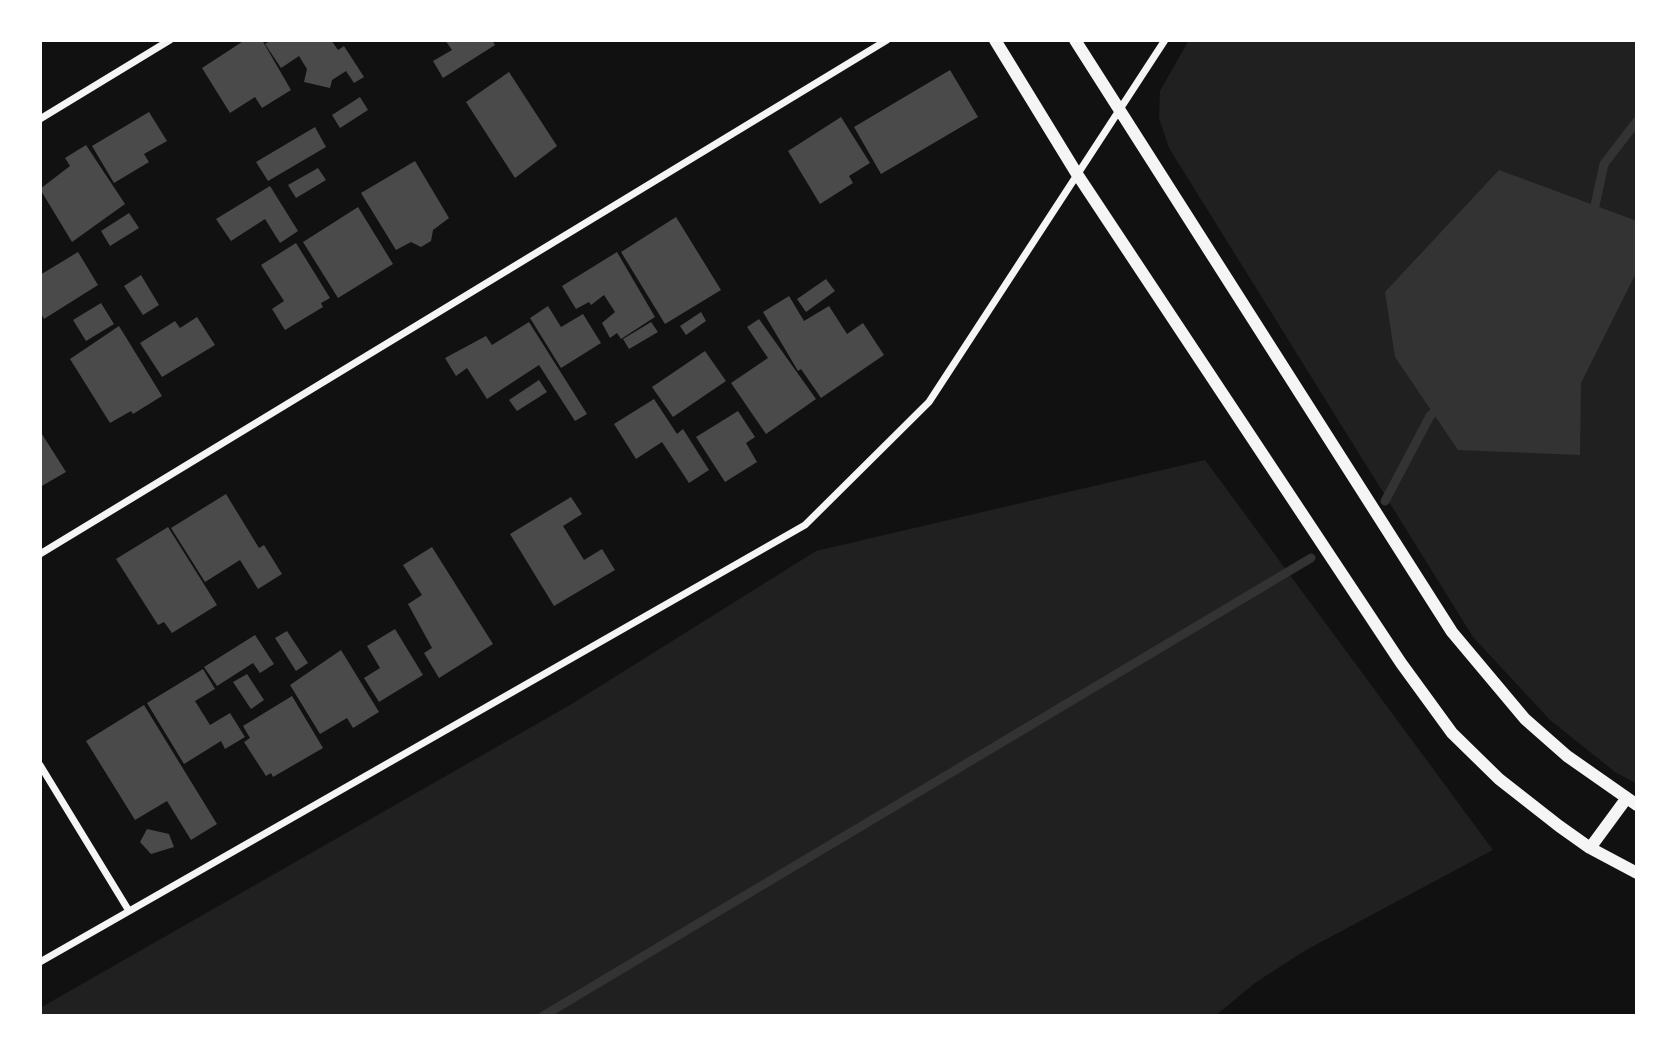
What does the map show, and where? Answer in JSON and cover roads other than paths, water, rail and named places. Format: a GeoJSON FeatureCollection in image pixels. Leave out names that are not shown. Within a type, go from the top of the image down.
{"type":"FeatureCollection","features":[{"type":"Feature","properties":{"kind":"street"},"geometry":{"type":"LineString","coordinates":[[40,119],[170,40]]}},
{"type":"Feature","properties":{"kind":"street"},"geometry":{"type":"LineString","coordinates":[[40,554],[887,40]]}},
{"type":"Feature","properties":{"kind":"street"},"geometry":{"type":"LineString","coordinates":[[995,40],[1077,174],[1401,663],[1452,733],[1499,779],[1590,848],[1637,873]]}},
{"type":"Feature","properties":{"kind":"street"},"geometry":{"type":"LineString","coordinates":[[1074,40],[1452,632],[1525,719],[1567,756],[1631,802],[1590,848]]}},
{"type":"Feature","properties":{"kind":"street"},"geometry":{"type":"LineString","coordinates":[[40,962],[804,525],[929,402],[1165,40]]}},
{"type":"Feature","properties":{"kind":"street"},"geometry":{"type":"LineString","coordinates":[[40,765],[129,911]]}},
{"type":"Feature","properties":{"kind":"waterway"},"geometry":{"type":"LineString","coordinates":[[1593,215],[1604,164],[1637,121]]}},
{"type":"Feature","properties":{"kind":"waterway"},"geometry":{"type":"LineString","coordinates":[[1385,501],[1430,416],[1440,406]]}},
{"type":"Feature","properties":{"kind":"waterway"},"geometry":{"type":"LineString","coordinates":[[543,1016],[1311,558]]}}]}
